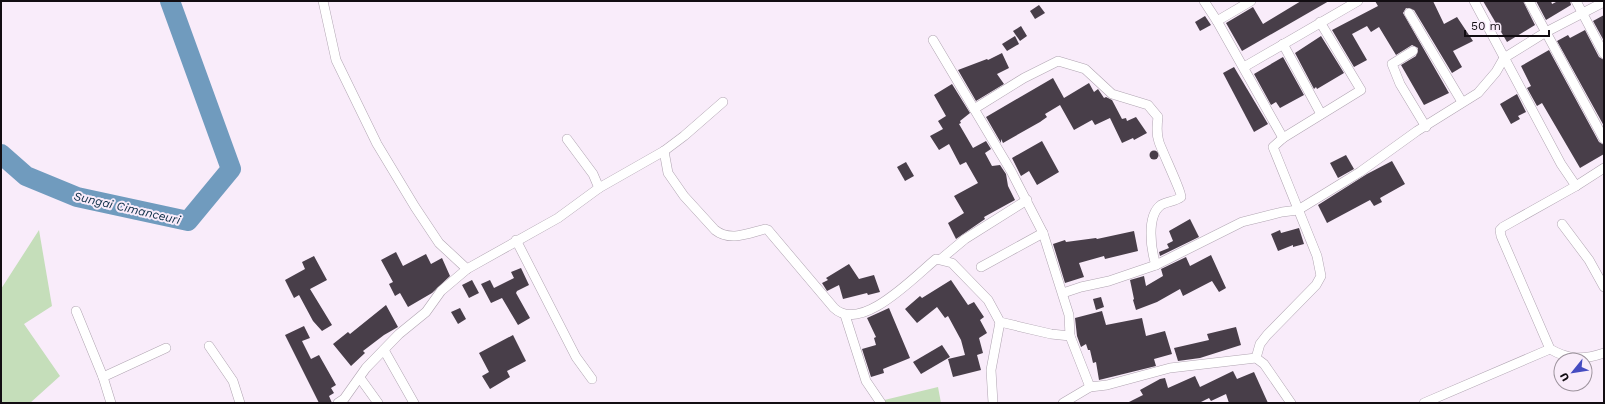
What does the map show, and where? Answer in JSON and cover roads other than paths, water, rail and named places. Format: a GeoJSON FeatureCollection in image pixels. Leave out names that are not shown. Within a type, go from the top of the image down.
{"type":"FeatureCollection","features":[{"type":"Feature","properties":{"kind":"street"},"geometry":{"type":"LineString","coordinates":[[323,1],[336,60],[377,144],[411,201],[439,242],[468,269]]}},
{"type":"Feature","properties":{"kind":"street"},"geometry":{"type":"LineString","coordinates":[[1204,1],[1244,67],[1283,138]]}},
{"type":"Feature","properties":{"kind":"street"},"geometry":{"type":"LineString","coordinates":[[1217,21],[1251,1]]}},
{"type":"Feature","properties":{"kind":"street"},"geometry":{"type":"LineString","coordinates":[[1244,67],[1358,1]]}},
{"type":"Feature","properties":{"kind":"street"},"geometry":{"type":"LineString","coordinates":[[1474,1],[1561,164],[1576,186]]}},
{"type":"Feature","properties":{"kind":"street"},"geometry":{"type":"LineString","coordinates":[[1528,1],[1604,139]]}},
{"type":"Feature","properties":{"kind":"street"},"geometry":{"type":"LineString","coordinates":[[1576,1],[1604,54]]}},
{"type":"Feature","properties":{"kind":"street"},"geometry":{"type":"LineString","coordinates":[[1063,293],[1081,287],[1109,281],[1156,265],[1242,222],[1282,212],[1298,210],[1360,172],[1388,151],[1478,92],[1488,82],[1504,58],[1546,32],[1604,2]]}},
{"type":"Feature","properties":{"kind":"street"},"geometry":{"type":"LineString","coordinates":[[1409,13],[1462,102]]}},
{"type":"Feature","properties":{"kind":"street"},"geometry":{"type":"LineString","coordinates":[[1256,358],[1260,344],[1267,335],[1316,285],[1321,276],[1317,256],[1272,150],[1274,145],[1283,138],[1361,90],[1320,22]]}},
{"type":"Feature","properties":{"kind":"street"},"geometry":{"type":"LineString","coordinates":[[933,40],[1027,200],[1043,232],[1069,314],[1070,336],[1090,387]]}},
{"type":"Feature","properties":{"kind":"street"},"geometry":{"type":"LineString","coordinates":[[1283,44],[1321,114]]}},
{"type":"Feature","properties":{"kind":"street"},"geometry":{"type":"LineString","coordinates":[[1413,51],[1392,64],[1400,84],[1426,127]]}},
{"type":"Feature","properties":{"kind":"street"},"geometry":{"type":"LineString","coordinates":[[974,109],[1024,78],[1058,61],[1085,70],[1112,94],[1148,105],[1158,117],[1156,132],[1158,142],[1170,172],[1182,193],[1181,197],[1176,201],[1162,204],[1153,219],[1152,251],[1156,265]]}},
{"type":"Feature","properties":{"kind":"street"},"geometry":{"type":"LineString","coordinates":[[338,403],[344,399],[366,368],[408,326],[426,312],[441,291],[468,269],[516,240],[558,218],[600,188],[664,150],[684,136],[723,102]]}},
{"type":"Feature","properties":{"kind":"street"},"geometry":{"type":"LineString","coordinates":[[567,139],[594,174],[600,188]]}},
{"type":"Feature","properties":{"kind":"street"},"geometry":{"type":"LineString","coordinates":[[664,150],[668,173],[684,196],[715,230],[720,234],[734,236],[765,229],[768,230],[834,308],[845,315],[853,316],[885,302],[936,259],[941,259],[952,263],[988,300],[1000,322],[991,370],[993,403]]}},
{"type":"Feature","properties":{"kind":"street"},"geometry":{"type":"LineString","coordinates":[[1604,168],[1576,186],[1503,226],[1500,230],[1550,349],[1562,356],[1574,359],[1587,359],[1604,353]]}},
{"type":"Feature","properties":{"kind":"street"},"geometry":{"type":"LineString","coordinates":[[941,259],[965,239],[1027,200]]}},
{"type":"Feature","properties":{"kind":"street"},"geometry":{"type":"LineString","coordinates":[[1562,224],[1589,260],[1604,287]]}},
{"type":"Feature","properties":{"kind":"street"},"geometry":{"type":"LineString","coordinates":[[981,267],[1043,232]]}},
{"type":"Feature","properties":{"kind":"street"},"geometry":{"type":"LineString","coordinates":[[516,240],[576,357],[592,379]]}},
{"type":"Feature","properties":{"kind":"street"},"geometry":{"type":"LineString","coordinates":[[76,311],[103,377],[111,403]]}},
{"type":"Feature","properties":{"kind":"street"},"geometry":{"type":"LineString","coordinates":[[845,315],[866,381],[881,403]]}},
{"type":"Feature","properties":{"kind":"street"},"geometry":{"type":"LineString","coordinates":[[1000,322],[1052,334],[1070,336]]}},
{"type":"Feature","properties":{"kind":"street"},"geometry":{"type":"LineString","coordinates":[[209,346],[232,381],[240,403]]}},
{"type":"Feature","properties":{"kind":"street"},"geometry":{"type":"LineString","coordinates":[[103,377],[166,348]]}},
{"type":"Feature","properties":{"kind":"street"},"geometry":{"type":"LineString","coordinates":[[1424,403],[1550,349]]}},
{"type":"Feature","properties":{"kind":"street"},"geometry":{"type":"LineString","coordinates":[[384,350],[414,403]]}},
{"type":"Feature","properties":{"kind":"street"},"geometry":{"type":"LineString","coordinates":[[1063,403],[1090,387],[1107,385],[1170,368],[1256,358],[1264,364],[1290,403]]}},
{"type":"Feature","properties":{"kind":"street"},"geometry":{"type":"LineString","coordinates":[[360,378],[378,403]]}},
{"type":"Feature","properties":{"kind":"waterway","name":"Sungai Cimanceuri"},"geometry":{"type":"LineString","coordinates":[[1,154],[26,176],[77,197],[188,221],[231,169],[170,1]]}}]}
